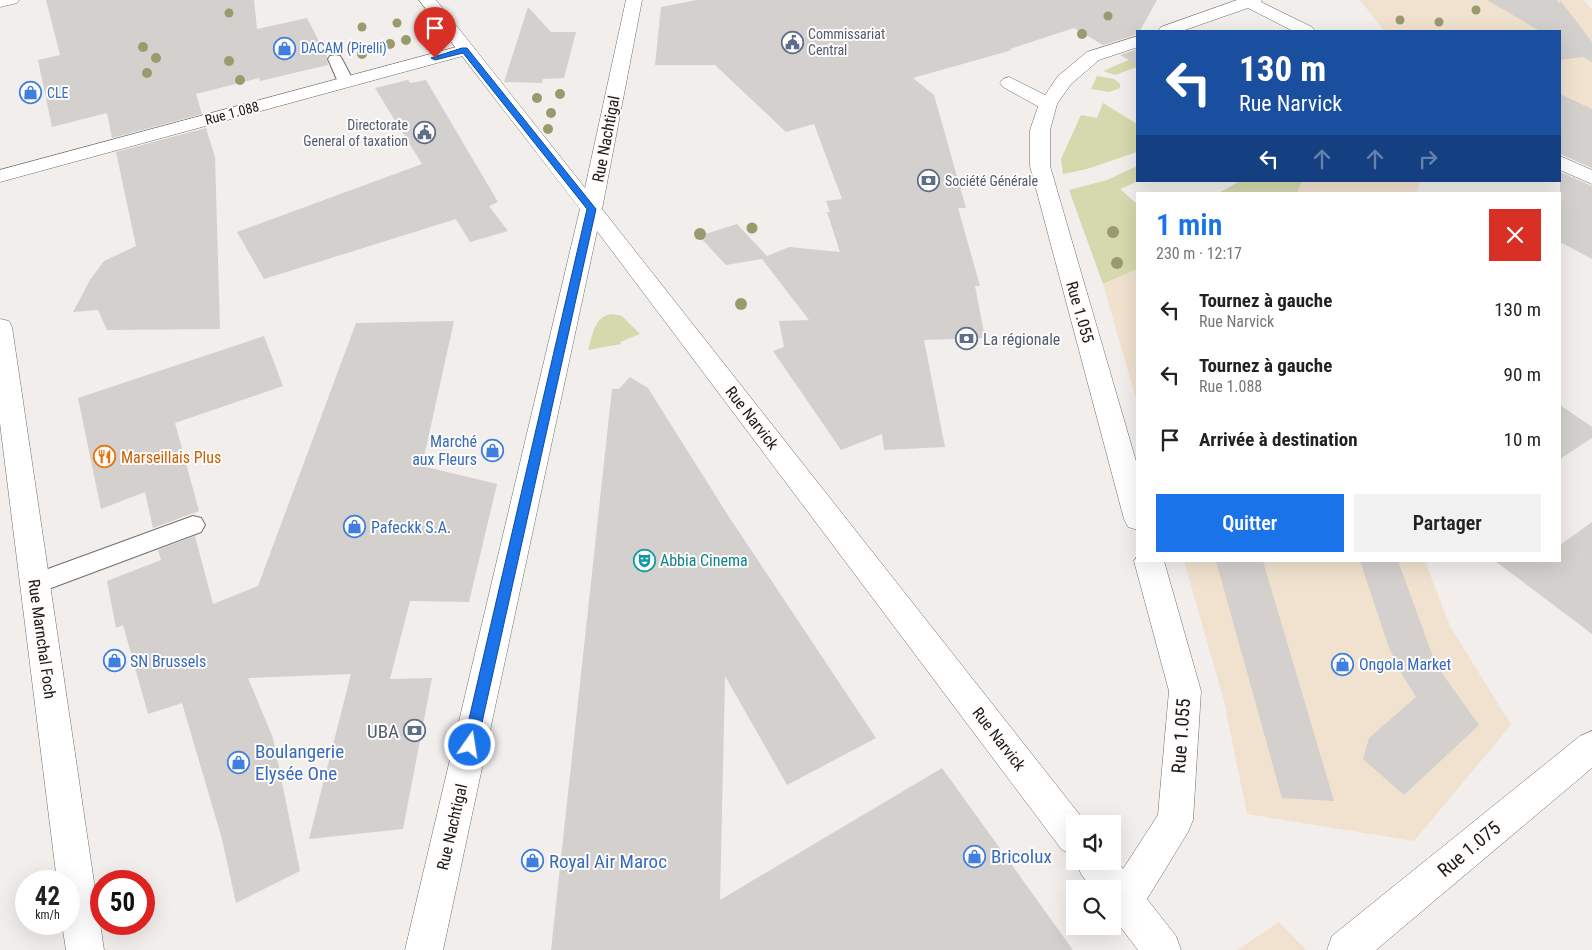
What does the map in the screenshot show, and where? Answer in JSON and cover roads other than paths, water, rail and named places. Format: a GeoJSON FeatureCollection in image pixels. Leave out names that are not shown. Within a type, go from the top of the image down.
{"type":"FeatureCollection","features":[{"type":"Feature","properties":{"kind":"street"},"geometry":{"type":"LineString","coordinates":[[0,2],[11,0]]}},
{"type":"Feature","properties":{"kind":"street","name":"Rue Narvick"},"geometry":{"type":"LineString","coordinates":[[427,0],[464,50],[591,209],[1066,825]]}},
{"type":"Feature","properties":{"kind":"street","name":"Rue Nachtigal"},"geometry":{"type":"LineString","coordinates":[[424,950],[591,209],[634,0]]}},
{"type":"Feature","properties":{"kind":"street"},"geometry":{"type":"LineString","coordinates":[[1170,30],[1249,1],[1304,30]]}},
{"type":"Feature","properties":{"kind":"street","name":"Rue 1.055"},"geometry":{"type":"LineString","coordinates":[[1136,42],[1093,56],[1064,80],[1048,104],[1040,130],[1040,166],[1136,512]]}},
{"type":"Feature","properties":{"kind":"street","name":"Rue 1.088"},"geometry":{"type":"LineString","coordinates":[[0,176],[464,50]]}},
{"type":"Feature","properties":{"kind":"street"},"geometry":{"type":"LineString","coordinates":[[1009,83],[1048,104]]}},
{"type":"Feature","properties":{"kind":"street"},"geometry":{"type":"LineString","coordinates":[[1561,162],[1592,178]]}},
{"type":"Feature","properties":{"kind":"street","name":"Rue Marnchal Foch"},"geometry":{"type":"LineString","coordinates":[[0,327],[85,950]]}},
{"type":"Feature","properties":{"kind":"street","name":"Rue 1.055"},"geometry":{"type":"LineString","coordinates":[[1124,901],[1175,820],[1185,691],[1149,562]]}},
{"type":"Feature","properties":{"kind":"street","name":"Rue 1.075"},"geometry":{"type":"LineString","coordinates":[[1346,950],[1592,747]]}},
{"type":"Feature","properties":{"kind":"street"},"geometry":{"type":"LineString","coordinates":[[1101,870],[1162,950]]}},
{"type":"Feature","properties":{"kind":"lane"},"geometry":{"type":"LineString","coordinates":[[335,59],[346,82]]}},
{"type":"Feature","properties":{"kind":"lane"},"geometry":{"type":"LineString","coordinates":[[35,584],[193,525]]}},
{"type":"Feature","properties":{"kind":"place","name":"Commissariat Central"},"geometry":{"type":"Point","coordinates":[792,42]}},
{"type":"Feature","properties":{"kind":"place","name":"DACAM (Pirelli)"},"geometry":{"type":"Point","coordinates":[285,48]}},
{"type":"Feature","properties":{"kind":"place","name":"CLE"},"geometry":{"type":"Point","coordinates":[31,93]}},
{"type":"Feature","properties":{"kind":"place","name":"Directorate General of taxation"},"geometry":{"type":"Point","coordinates":[424,133]}},
{"type":"Feature","properties":{"kind":"place","name":"Société Générale"},"geometry":{"type":"Point","coordinates":[929,181]}},
{"type":"Feature","properties":{"kind":"place","name":"La régionale"},"geometry":{"type":"Point","coordinates":[967,339]}},
{"type":"Feature","properties":{"kind":"place","name":"Marché aux Fleurs"},"geometry":{"type":"Point","coordinates":[493,450]}},
{"type":"Feature","properties":{"kind":"place","name":"Marseillais Plus"},"geometry":{"type":"Point","coordinates":[105,457]}},
{"type":"Feature","properties":{"kind":"place","name":"Pafeckk S.A."},"geometry":{"type":"Point","coordinates":[355,527]}},
{"type":"Feature","properties":{"kind":"place","name":"Abbia Cinema"},"geometry":{"type":"Point","coordinates":[644,560]}},
{"type":"Feature","properties":{"kind":"place","name":"SN Brussels"},"geometry":{"type":"Point","coordinates":[114,661]}},
{"type":"Feature","properties":{"kind":"place","name":"Ongola Market"},"geometry":{"type":"Point","coordinates":[1343,664]}},
{"type":"Feature","properties":{"kind":"place","name":"UBA"},"geometry":{"type":"Point","coordinates":[415,731]}},
{"type":"Feature","properties":{"kind":"place","name":"Boulangerie Elysée One"},"geometry":{"type":"Point","coordinates":[239,762]}},
{"type":"Feature","properties":{"kind":"place","name":"Bricolux"},"geometry":{"type":"Point","coordinates":[975,856]}},
{"type":"Feature","properties":{"kind":"place","name":"Royal Air Maroc"},"geometry":{"type":"Point","coordinates":[533,861]}}]}
